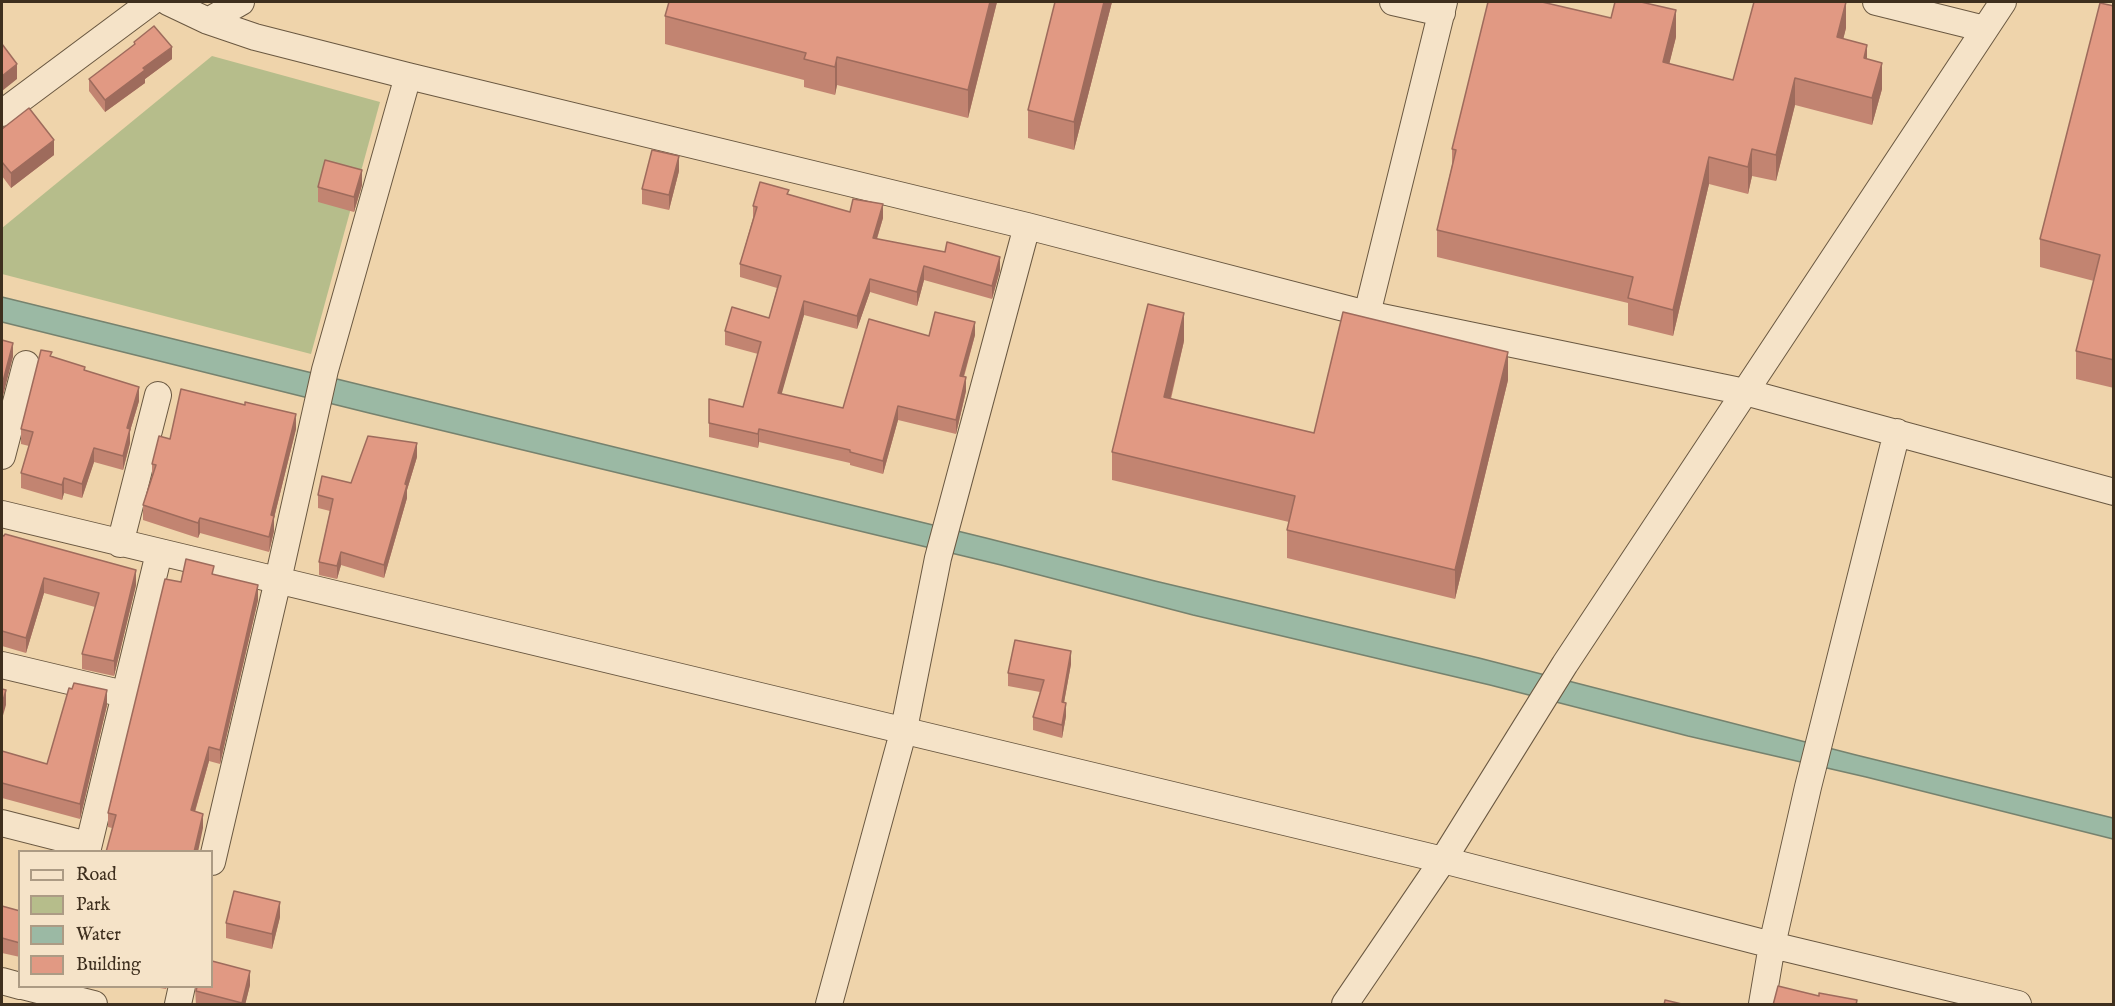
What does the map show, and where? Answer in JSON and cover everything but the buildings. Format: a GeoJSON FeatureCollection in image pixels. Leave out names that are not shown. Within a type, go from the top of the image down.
{"type":"FeatureCollection","features":[{"type":"Feature","properties":{"kind":"street"},"geometry":{"type":"LineString","coordinates":[[2,113],[151,2]]}},
{"type":"Feature","properties":{"kind":"street"},"geometry":{"type":"LineString","coordinates":[[168,2],[208,21],[255,37],[408,76],[1027,226],[1367,314],[1745,392],[2114,492]]}},
{"type":"Feature","properties":{"kind":"street"},"geometry":{"type":"LineString","coordinates":[[208,21],[241,2]]}},
{"type":"Feature","properties":{"kind":"street"},"geometry":{"type":"LineString","coordinates":[[1367,314],[1443,7],[1394,2]]}},
{"type":"Feature","properties":{"kind":"street"},"geometry":{"type":"LineString","coordinates":[[1876,2],[1985,29]]}},
{"type":"Feature","properties":{"kind":"street"},"geometry":{"type":"LineString","coordinates":[[1345,1005],[1443,860],[1565,664],[2003,2]]}},
{"type":"Feature","properties":{"kind":"street"},"geometry":{"type":"LineString","coordinates":[[213,858],[325,370],[408,76]]}},
{"type":"Feature","properties":{"kind":"street"},"geometry":{"type":"LineString","coordinates":[[829,1005],[904,729],[938,558],[1027,226]]}},
{"type":"Feature","properties":{"kind":"street"},"geometry":{"type":"LineString","coordinates":[[2,456],[26,364]]}},
{"type":"Feature","properties":{"kind":"street"},"geometry":{"type":"LineString","coordinates":[[120,544],[158,394]]}},
{"type":"Feature","properties":{"kind":"street"},"geometry":{"type":"LineString","coordinates":[[1762,1005],[1772,945],[1809,787],[1897,432]]}},
{"type":"Feature","properties":{"kind":"street"},"geometry":{"type":"LineString","coordinates":[[2,514],[1443,860],[1772,945],[2018,1005]]}},
{"type":"Feature","properties":{"kind":"street"},"geometry":{"type":"LineString","coordinates":[[2,824],[87,848],[159,553]]}},
{"type":"Feature","properties":{"kind":"street"},"geometry":{"type":"LineString","coordinates":[[2,665],[124,694]]}},
{"type":"Feature","properties":{"kind":"street"},"geometry":{"type":"LineString","coordinates":[[2,981],[18,985]]}},
{"type":"Feature","properties":{"kind":"street"},"geometry":{"type":"LineString","coordinates":[[38,988],[54,990],[94,1005]]}},
{"type":"Feature","properties":{"kind":"street"},"geometry":{"type":"LineString","coordinates":[[178,1005],[182,988]]}},
{"type":"Feature","properties":{"kind":"green space"},"geometry":{"type":"Polygon","coordinates":[[[212,56],[380,102],[311,354],[2,274],[2,228],[212,56]]]}},
{"type":"Feature","properties":{"kind":"water"},"geometry":{"type":"Polygon","coordinates":[[[2,297],[1155,581],[1479,658],[1856,755],[2113,818],[2113,839],[2,322],[2,297]]]}}]}
